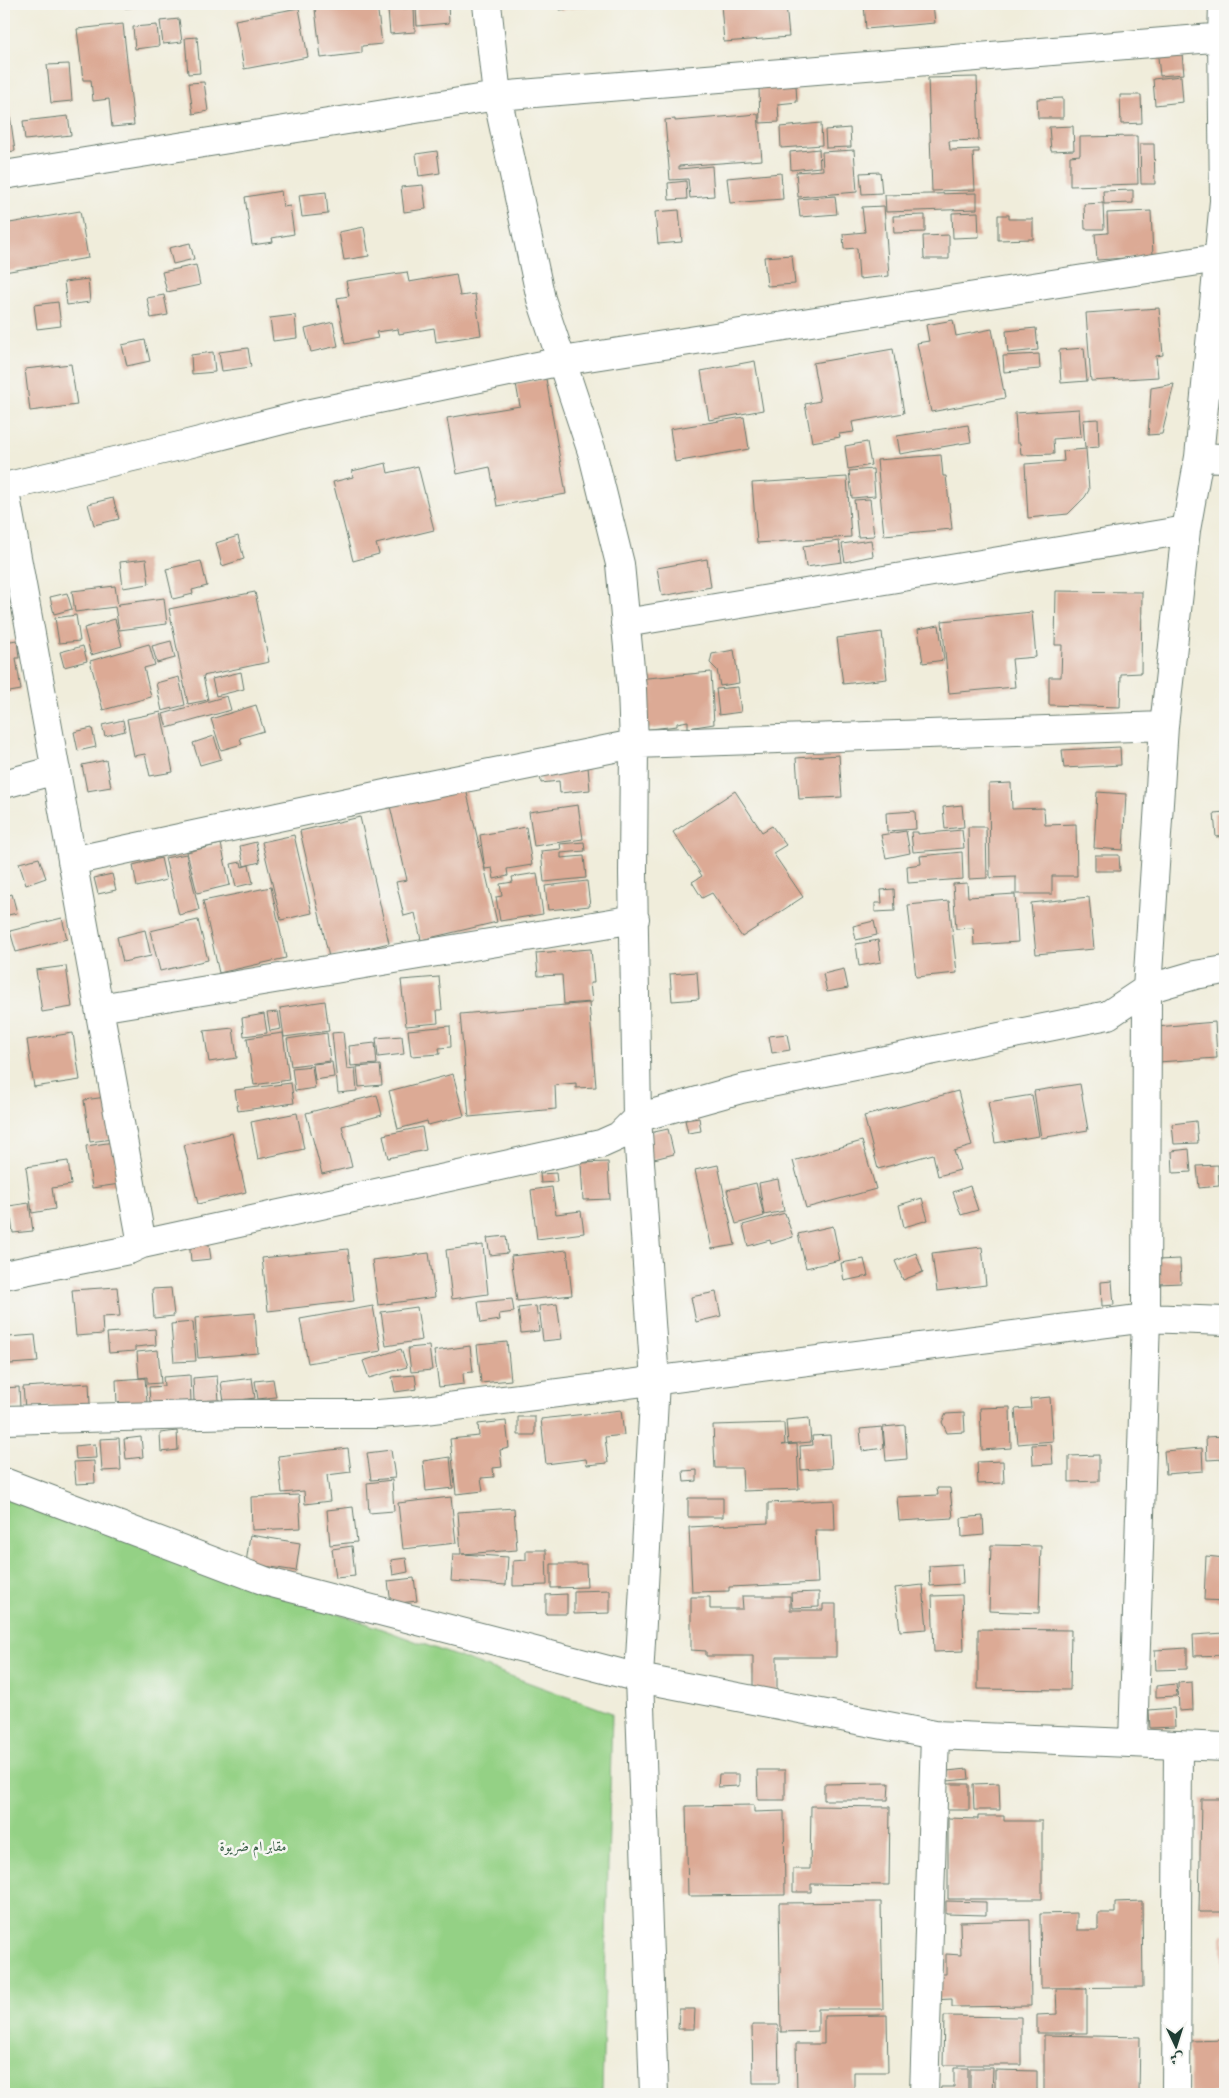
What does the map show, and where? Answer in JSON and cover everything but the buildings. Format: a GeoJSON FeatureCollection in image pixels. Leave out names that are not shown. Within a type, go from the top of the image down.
{"type":"FeatureCollection","features":[{"type":"Feature","properties":{"kind":"street"},"geometry":{"type":"LineString","coordinates":[[487,4],[497,96],[541,299],[593,455],[620,564],[625,623],[634,744],[637,1118],[655,1381],[639,1678],[654,2094]]}},
{"type":"Feature","properties":{"kind":"street"},"geometry":{"type":"LineString","coordinates":[[1133,1743],[1146,1318],[1147,989],[1164,726],[1186,530],[1198,456],[1225,201],[1223,4]]}},
{"type":"Feature","properties":{"kind":"street"},"geometry":{"type":"LineString","coordinates":[[4,175],[497,96],[1223,37]]}},
{"type":"Feature","properties":{"kind":"street"},"geometry":{"type":"LineString","coordinates":[[142,1244],[4,486],[184,445],[306,414],[562,361],[1218,258]]}},
{"type":"Feature","properties":{"kind":"street"},"geometry":{"type":"LineString","coordinates":[[1198,456],[1225,458]]}},
{"type":"Feature","properties":{"kind":"street"},"geometry":{"type":"LineString","coordinates":[[625,623],[1186,530]]}},
{"type":"Feature","properties":{"kind":"street"},"geometry":{"type":"LineString","coordinates":[[72,862],[385,794],[634,744],[1164,726]]}},
{"type":"Feature","properties":{"kind":"street"},"geometry":{"type":"LineString","coordinates":[[4,784],[56,770]]}},
{"type":"Feature","properties":{"kind":"street"},"geometry":{"type":"LineString","coordinates":[[99,1008],[635,919]]}},
{"type":"Feature","properties":{"kind":"street"},"geometry":{"type":"LineString","coordinates":[[4,1275],[129,1250],[142,1244],[601,1144],[619,1136],[637,1118],[741,1088],[1108,1015],[1147,989],[1195,975],[1225,970]]}},
{"type":"Feature","properties":{"kind":"street"},"geometry":{"type":"LineString","coordinates":[[4,1420],[241,1414],[378,1414],[655,1381],[1146,1318],[1225,1321]]}},
{"type":"Feature","properties":{"kind":"street"},"geometry":{"type":"LineString","coordinates":[[4,1482],[268,1582],[639,1678],[935,1735],[1225,1747]]}},
{"type":"Feature","properties":{"kind":"street"},"geometry":{"type":"LineString","coordinates":[[924,2094],[935,1735]]}},
{"type":"Feature","properties":{"kind":"street"},"geometry":{"type":"LineString","coordinates":[[1176,2094],[1178,1745]]}},
{"type":"Feature","properties":{"kind":"green space","name":"مقابر ام ضريوة"},"geometry":{"type":"Polygon","coordinates":[[[4,1491],[612,1713],[602,2094],[4,2094],[4,1491]]]}}]}
